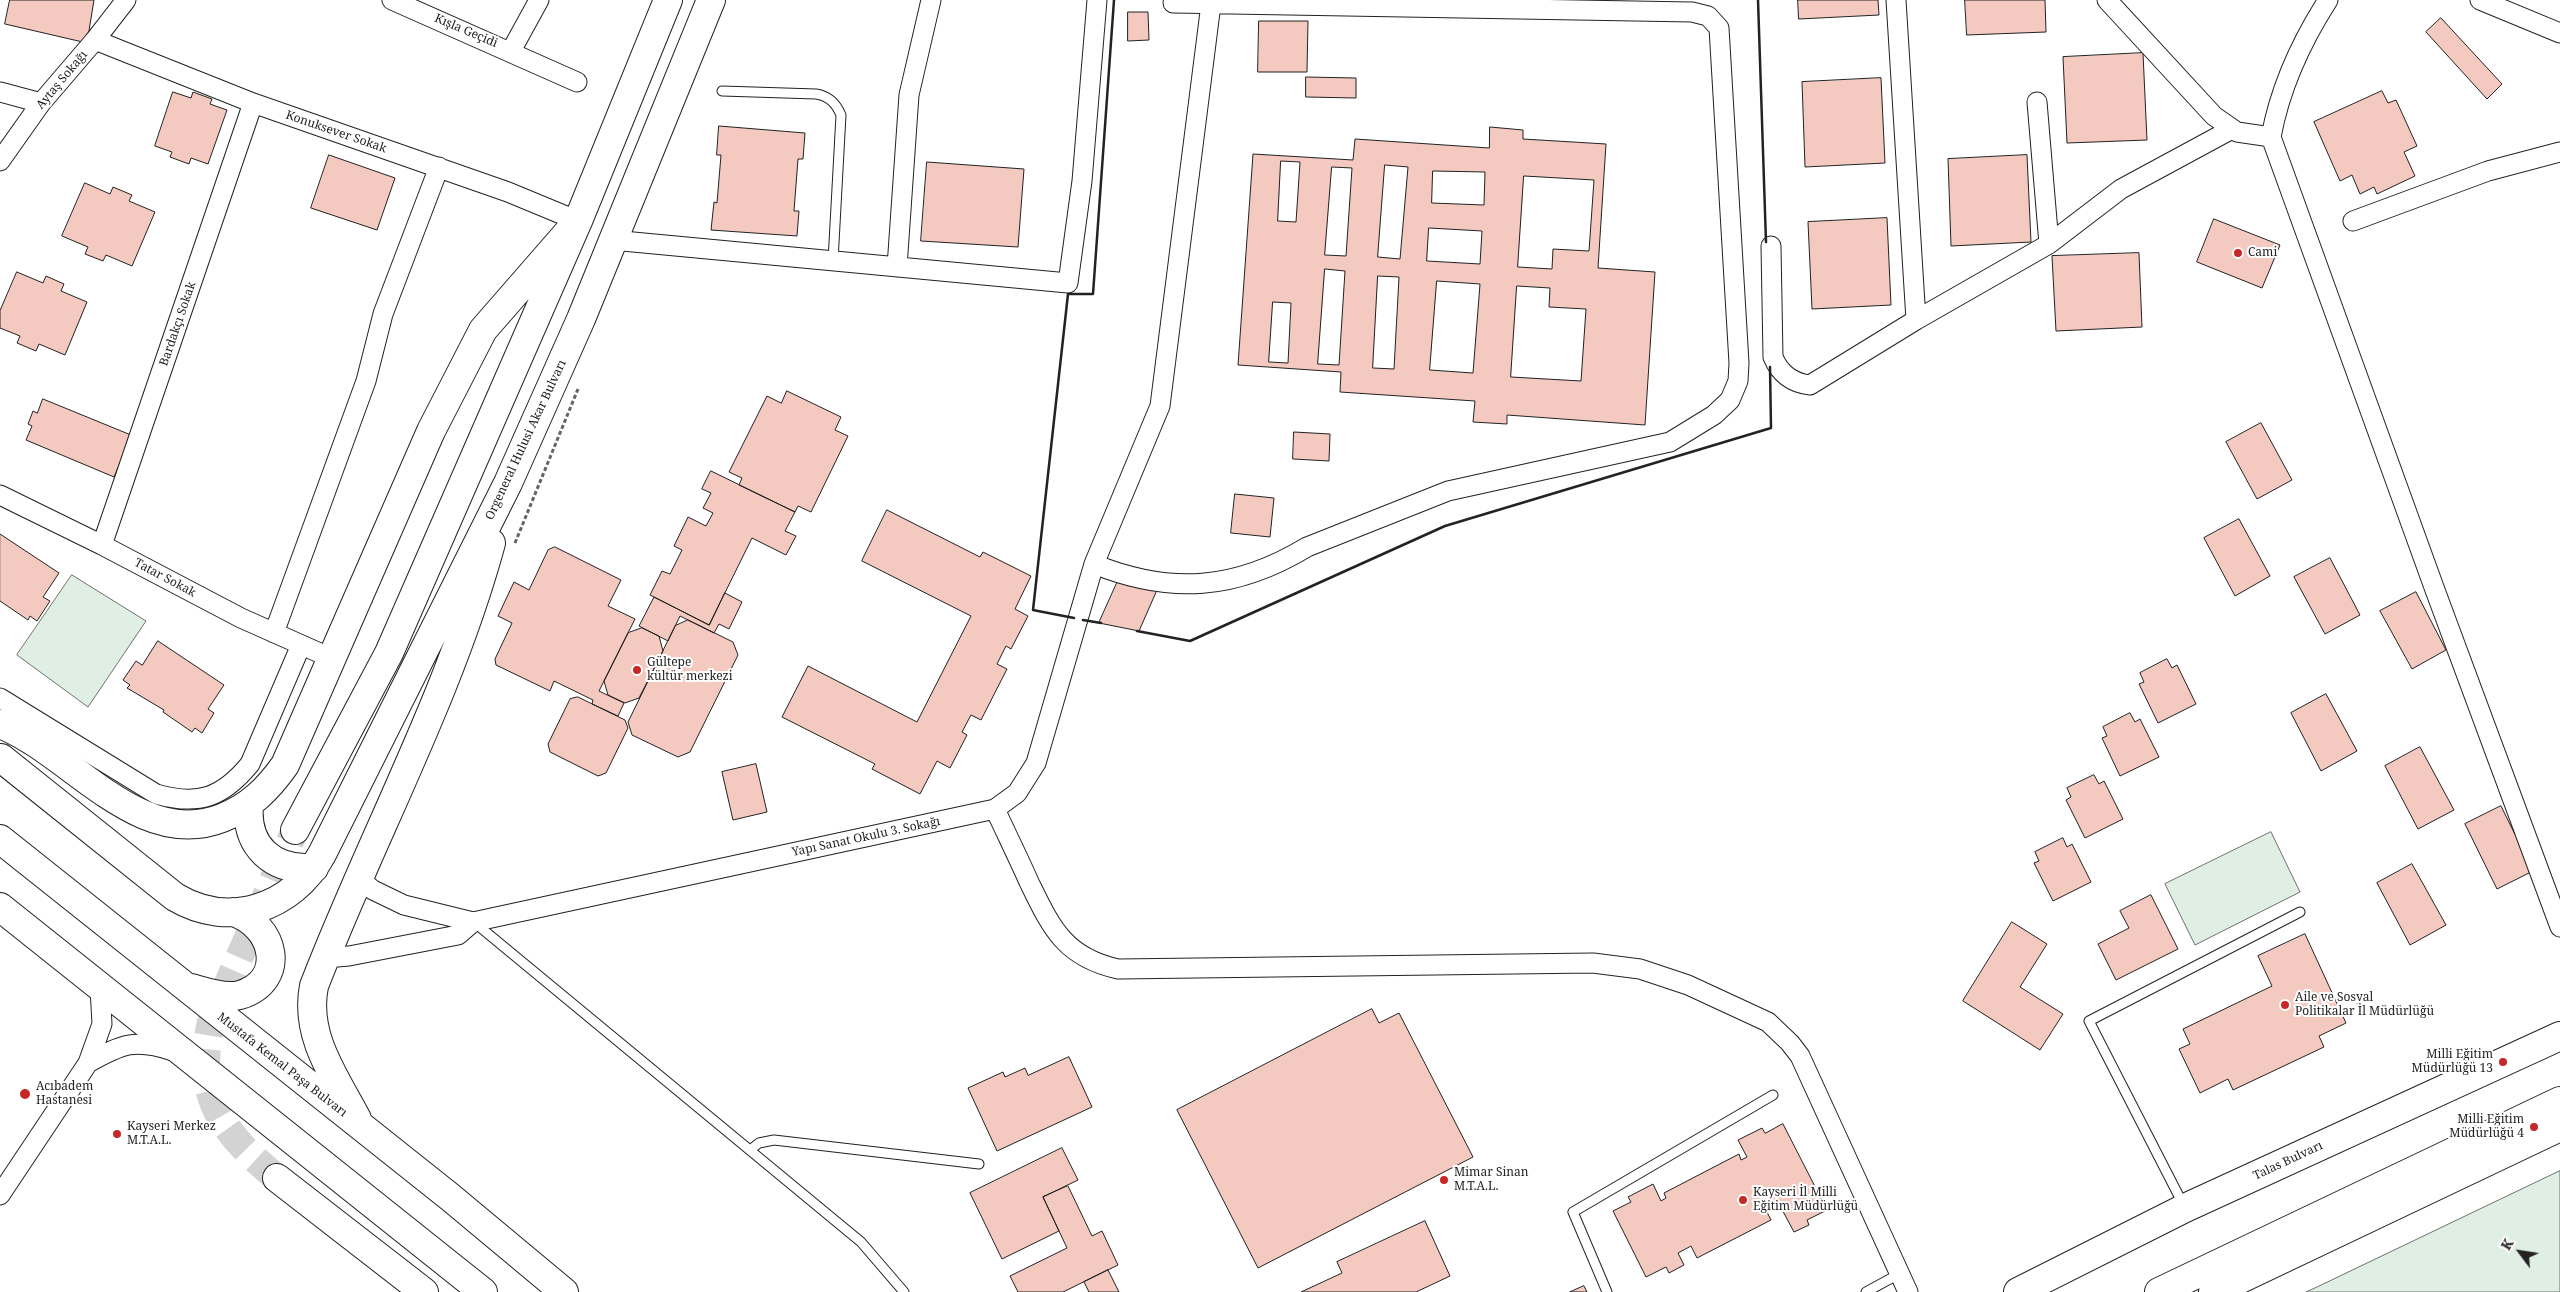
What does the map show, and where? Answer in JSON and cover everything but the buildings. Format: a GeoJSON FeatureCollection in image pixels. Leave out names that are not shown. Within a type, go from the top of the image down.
{"type":"FeatureCollection","features":[{"type":"Feature","properties":{"kind":"main road"},"geometry":{"type":"LineString","coordinates":[[295,830],[389,653],[578,221],[668,0]]}},
{"type":"Feature","properties":{"kind":"main road","name":"Orgeneral Hulusi Akar Bulvarı"},"geometry":{"type":"LineString","coordinates":[[233,912],[265,906],[280,900],[293,891],[314,868],[508,483],[581,319],[711,0]]}},
{"type":"Feature","properties":{"kind":"main road"},"geometry":{"type":"LineString","coordinates":[[0,724],[25,736],[149,818],[165,823],[201,824],[234,813],[249,804],[269,786],[285,765],[431,431],[483,330],[578,221]]}},
{"type":"Feature","properties":{"kind":"main road"},"geometry":{"type":"LineString","coordinates":[[361,1127],[316,1042],[312,1027],[311,999],[325,958],[445,679],[473,607],[508,483]]}},
{"type":"Feature","properties":{"kind":"main road"},"geometry":{"type":"LineString","coordinates":[[1,758],[175,897],[202,910],[233,912],[251,920],[265,934],[271,960],[264,978],[249,990],[230,996],[180,984]]}},
{"type":"Feature","properties":{"kind":"main road"},"geometry":{"type":"LineString","coordinates":[[249,804],[250,829],[262,850],[270,858],[286,866],[314,868]]}},
{"type":"Feature","properties":{"kind":"main road","name":"Mustafa Kemal Paşa Bulvarı"},"geometry":{"type":"LineString","coordinates":[[0,839],[361,1127],[564,1292]]}},
{"type":"Feature","properties":{"kind":"main road"},"geometry":{"type":"LineString","coordinates":[[0,907],[483,1292]]}},
{"type":"Feature","properties":{"kind":"main road","name":"Talas Bulvarı"},"geometry":{"type":"LineString","coordinates":[[2018,1292],[2185,1208],[2560,1036]]}},
{"type":"Feature","properties":{"kind":"main road"},"geometry":{"type":"LineString","coordinates":[[2158,1292],[2560,1101]]}},
{"type":"Feature","properties":{"kind":"main road"},"geometry":{"type":"LineString","coordinates":[[2213,1292],[2560,1127]]}},
{"type":"Feature","properties":{"kind":"main road"},"geometry":{"type":"LineString","coordinates":[[277,1178],[424,1292]]}},
{"type":"Feature","properties":{"kind":"street","name":"Aytaş Sokağı"},"geometry":{"type":"LineString","coordinates":[[0,162],[41,102],[96,40],[126,0]]}},
{"type":"Feature","properties":{"kind":"street","name":"Kışla Geçidi"},"geometry":{"type":"LineString","coordinates":[[392,0],[511,51],[577,82]]}},
{"type":"Feature","properties":{"kind":"street"},"geometry":{"type":"LineString","coordinates":[[511,51],[539,0]]}},
{"type":"Feature","properties":{"kind":"street"},"geometry":{"type":"LineString","coordinates":[[897,266],[909,95],[931,0]]}},
{"type":"Feature","properties":{"kind":"street"},"geometry":{"type":"LineString","coordinates":[[612,240],[1068,283],[1082,181],[1097,0]]}},
{"type":"Feature","properties":{"kind":"street"},"geometry":{"type":"LineString","coordinates":[[1896,0],[1916,320]]}},
{"type":"Feature","properties":{"kind":"street"},"geometry":{"type":"LineString","coordinates":[[2108,0],[2214,116],[2232,129],[2248,135],[2271,137]]}},
{"type":"Feature","properties":{"kind":"street"},"geometry":{"type":"LineString","coordinates":[[2328,0],[2294,62],[2275,112],[2271,137],[2434,590],[2560,928]]}},
{"type":"Feature","properties":{"kind":"street"},"geometry":{"type":"LineString","coordinates":[[2480,0],[2560,33]]}},
{"type":"Feature","properties":{"kind":"street"},"geometry":{"type":"LineString","coordinates":[[1094,564],[1118,574],[1170,584],[1196,584],[1243,577],[1272,566],[1307,547],[1448,491],[1670,442],[1723,408],[1730,400],[1738,381],[1740,363],[1718,28],[1708,16],[1692,12],[1174,3]]}},
{"type":"Feature","properties":{"kind":"street","name":"Yapı Sanat Okulu 3. Sokağı"},"geometry":{"type":"LineString","coordinates":[[359,879],[374,890],[404,905],[473,922],[995,809],[1017,793],[1036,763],[1094,564],[1160,406],[1211,4]]}},
{"type":"Feature","properties":{"kind":"street","name":"Konuksever Sokak"},"geometry":{"type":"LineString","coordinates":[[96,40],[253,103],[439,167],[578,221]]}},
{"type":"Feature","properties":{"kind":"street"},"geometry":{"type":"LineString","coordinates":[[0,92],[41,102]]}},
{"type":"Feature","properties":{"kind":"street"},"geometry":{"type":"LineString","coordinates":[[2037,102],[2049,244]]}},
{"type":"Feature","properties":{"kind":"street","name":"Bardakçı Sokak"},"geometry":{"type":"LineString","coordinates":[[102,545],[253,103]]}},
{"type":"Feature","properties":{"kind":"street"},"geometry":{"type":"LineString","coordinates":[[1772,246],[1773,357],[1781,372],[1795,382],[1810,385],[1916,320],[2049,244],[2121,189],[2232,129]]}},
{"type":"Feature","properties":{"kind":"street"},"geometry":{"type":"LineString","coordinates":[[2353,221],[2488,171],[2560,152]]}},
{"type":"Feature","properties":{"kind":"street"},"geometry":{"type":"LineString","coordinates":[[274,633],[366,382],[383,314],[439,167]]}},
{"type":"Feature","properties":{"kind":"street","name":"Tatar Sokak"},"geometry":{"type":"LineString","coordinates":[[0,495],[102,545],[241,618],[331,658]]}},
{"type":"Feature","properties":{"kind":"street"},"geometry":{"type":"LineString","coordinates":[[0,698],[156,794],[177,800],[198,799],[218,793],[236,780],[250,764],[301,645]]}},
{"type":"Feature","properties":{"kind":"street"},"geometry":{"type":"LineString","coordinates":[[995,809],[1051,926],[1073,950],[1104,966],[1118,968],[1593,963],[1624,966],[1664,976],[1755,1015],[1780,1032],[1800,1056],[1908,1292]]}},
{"type":"Feature","properties":{"kind":"street","name":"Yapı Sanat Okulu 3. Sokağı"},"geometry":{"type":"LineString","coordinates":[[325,958],[349,956],[458,935],[473,922]]}},
{"type":"Feature","properties":{"kind":"street"},"geometry":{"type":"LineString","coordinates":[[0,1195],[88,1063],[102,1024],[100,988]]}},
{"type":"Feature","properties":{"kind":"street"},"geometry":{"type":"LineString","coordinates":[[88,1063],[112,1049],[135,1042],[148,1043],[184,1054]]}},
{"type":"Feature","properties":{"kind":"lane"},"geometry":{"type":"LineString","coordinates":[[722,91],[816,94],[828,97],[838,108],[841,115],[833,260]]}},
{"type":"Feature","properties":{"kind":"lane"},"geometry":{"type":"LineString","coordinates":[[2185,1208],[2089,1021],[2300,912]]}},
{"type":"Feature","properties":{"kind":"lane"},"geometry":{"type":"LineString","coordinates":[[473,922],[861,1242],[904,1292]]}},
{"type":"Feature","properties":{"kind":"lane"},"geometry":{"type":"LineString","coordinates":[[1607,1292],[1573,1212],[1773,1095]]}},
{"type":"Feature","properties":{"kind":"lane"},"geometry":{"type":"LineString","coordinates":[[750,1150],[760,1143],[774,1140],[979,1164]]}},
{"type":"Feature","properties":{"kind":"lane"},"geometry":{"type":"LineString","coordinates":[[1866,1292],[1899,1274]]}},
{"type":"Feature","properties":{"kind":"green space"},"geometry":{"type":"Polygon","coordinates":[[[72,575],[146,621],[88,707],[17,655],[72,575]]]}},
{"type":"Feature","properties":{"kind":"green space"},"geometry":{"type":"Polygon","coordinates":[[[2271,832],[2300,892],[2195,945],[2165,884],[2271,832]]]}},
{"type":"Feature","properties":{"kind":"green space"},"geometry":{"type":"Polygon","coordinates":[[[2560,1171],[2560,1292],[2306,1292],[2317,1287],[2560,1171]]]}},
{"type":"Feature","properties":{"kind":"tunnel"},"geometry":{"type":"LineString","coordinates":[[277,1178],[241,1145],[227,1128],[217,1111],[210,1092],[206,1071],[207,1048],[211,1022],[295,830]]}},
{"type":"Feature","properties":{"kind":"wall"},"geometry":{"type":"LineString","coordinates":[[1074,618],[1033,610],[1068,294],[1093,294],[1114,0]]}},
{"type":"Feature","properties":{"kind":"wall"},"geometry":{"type":"LineString","coordinates":[[1758,0],[1766,242]]}},
{"type":"Feature","properties":{"kind":"wall"},"geometry":{"type":"LineString","coordinates":[[1137,631],[1190,641],[1445,526],[1771,428],[1770,367]]}},
{"type":"Feature","properties":{"kind":"wall"},"geometry":{"type":"LineString","coordinates":[[1083,620],[1101,623]]}},
{"type":"Feature","properties":{"kind":"place","name":"Cami"},"geometry":{"type":"Point","coordinates":[2238,253]}},
{"type":"Feature","properties":{"kind":"place","name":"Gültepe kültür merkezi"},"geometry":{"type":"Point","coordinates":[637,670]}},
{"type":"Feature","properties":{"kind":"place","name":"Aile ve Sosyal Politikalar İl Müdürlüğü"},"geometry":{"type":"Point","coordinates":[2285,1005]}},
{"type":"Feature","properties":{"kind":"place","name":"Milli Eğitim Müdürlüğü 13"},"geometry":{"type":"Point","coordinates":[2503,1062]}},
{"type":"Feature","properties":{"kind":"place","name":"Acıbadem Hastanesi"},"geometry":{"type":"Point","coordinates":[25,1094]}},
{"type":"Feature","properties":{"kind":"place","name":"Milli Eğitim Müdürlüğü 4"},"geometry":{"type":"Point","coordinates":[2534,1127]}},
{"type":"Feature","properties":{"kind":"place","name":"Kayseri Merkez M.T.A.L."},"geometry":{"type":"Point","coordinates":[117,1134]}},
{"type":"Feature","properties":{"kind":"place","name":"Mimar Sinan M.T.A.L."},"geometry":{"type":"Point","coordinates":[1444,1180]}},
{"type":"Feature","properties":{"kind":"place","name":"Kayseri İl Milli Eğitim Müdürlüğü"},"geometry":{"type":"Point","coordinates":[1743,1200]}}]}
